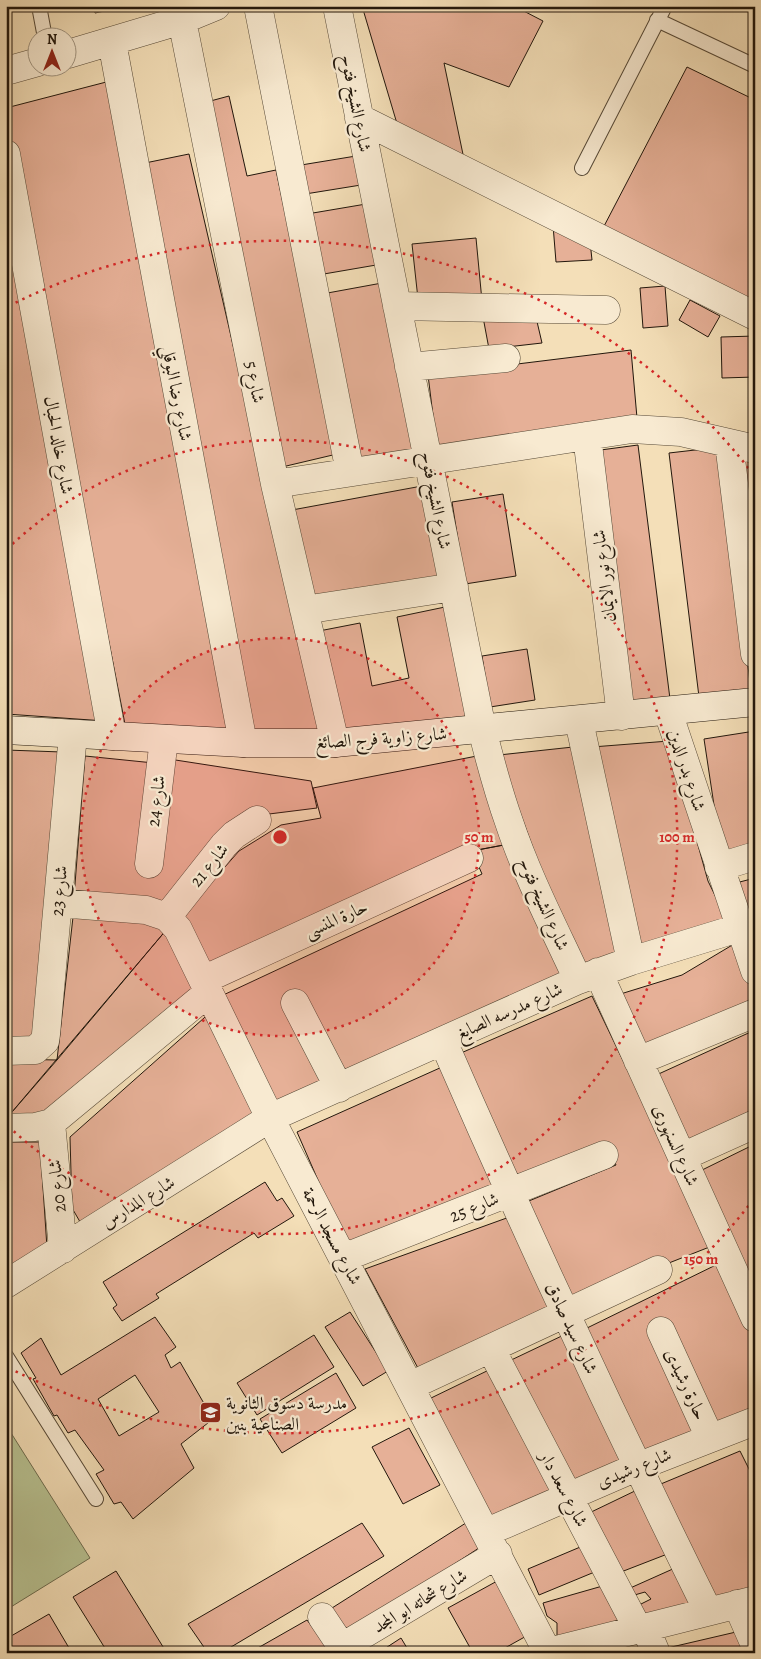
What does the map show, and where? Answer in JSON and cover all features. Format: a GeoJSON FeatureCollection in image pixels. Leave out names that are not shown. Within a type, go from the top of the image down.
{"type":"FeatureCollection","features":[{"type":"Feature","properties":{"kind":"street"},"geometry":{"type":"LineString","coordinates":[[78,51],[182,20],[216,6]]}},
{"type":"Feature","properties":{"kind":"street"},"geometry":{"type":"LineString","coordinates":[[258,6],[350,472]]}},
{"type":"Feature","properties":{"kind":"street","name":"شارع الشيخ فتوح"},"geometry":{"type":"LineString","coordinates":[[337,6],[482,729],[509,823],[588,976]]}},
{"type":"Feature","properties":{"kind":"street","name":"شارع 5"},"geometry":{"type":"LineString","coordinates":[[182,20],[275,484],[335,744]]}},
{"type":"Feature","properties":{"kind":"street","name":"شارع رضا البوقلي"},"geometry":{"type":"LineString","coordinates":[[112,42],[243,744]]}},
{"type":"Feature","properties":{"kind":"street"},"geometry":{"type":"LineString","coordinates":[[6,71],[28,65]]}},
{"type":"Feature","properties":{"kind":"street"},"geometry":{"type":"LineString","coordinates":[[359,118],[755,316]]}},
{"type":"Feature","properties":{"kind":"street","name":"شارع خالد الحبال"},"geometry":{"type":"LineString","coordinates":[[6,154],[112,736]]}},
{"type":"Feature","properties":{"kind":"street"},"geometry":{"type":"LineString","coordinates":[[397,306],[606,310]]}},
{"type":"Feature","properties":{"kind":"street"},"geometry":{"type":"LineString","coordinates":[[409,366],[506,358]]}},
{"type":"Feature","properties":{"kind":"street"},"geometry":{"type":"LineString","coordinates":[[275,484],[632,429],[681,432],[742,446],[755,654]]}},
{"type":"Feature","properties":{"kind":"street","name":"شارع نور الايمان"},"geometry":{"type":"LineString","coordinates":[[587,436],[621,716]]}},
{"type":"Feature","properties":{"kind":"street"},"geometry":{"type":"LineString","coordinates":[[304,610],[454,587]]}},
{"type":"Feature","properties":{"kind":"street","name":"شارع زاوية فرج الصائغ"},"geometry":{"type":"LineString","coordinates":[[6,730],[243,744],[335,744],[755,702]]}},
{"type":"Feature","properties":{"kind":"street","name":"شارع بدر الدين"},"geometry":{"type":"LineString","coordinates":[[668,712],[719,867],[747,925],[755,971]]}},
{"type":"Feature","properties":{"kind":"street"},"geometry":{"type":"LineString","coordinates":[[579,721],[631,961]]}},
{"type":"Feature","properties":{"kind":"street","name":"شارع 23"},"geometry":{"type":"LineString","coordinates":[[6,1052],[29,1052],[41,1046],[46,1034],[73,734]]}},
{"type":"Feature","properties":{"kind":"street","name":"شارع 24"},"geometry":{"type":"LineString","coordinates":[[149,864],[164,739]]}},
{"type":"Feature","properties":{"kind":"street","name":"شارع 21"},"geometry":{"type":"LineString","coordinates":[[167,918],[224,845],[234,835],[257,820]]}},
{"type":"Feature","properties":{"kind":"street"},"geometry":{"type":"LineString","coordinates":[[719,867],[755,856]]}},
{"type":"Feature","properties":{"kind":"street","name":"حارة المنسى"},"geometry":{"type":"LineString","coordinates":[[6,1128],[35,1127],[51,1123],[206,986],[469,858]]}},
{"type":"Feature","properties":{"kind":"street"},"geometry":{"type":"LineString","coordinates":[[58,903],[146,910],[167,918]]}},
{"type":"Feature","properties":{"kind":"street","name":"شارع مسجد الرحمة"},"geometry":{"type":"LineString","coordinates":[[167,918],[178,929],[270,1118],[493,1543],[548,1652]]}},
{"type":"Feature","properties":{"kind":"street","name":"شارع مدرسه الصايغ"},"geometry":{"type":"LineString","coordinates":[[270,1118],[588,976],[747,925]]}},
{"type":"Feature","properties":{"kind":"street","name":"شارع السنهورى"},"geometry":{"type":"LineString","coordinates":[[588,976],[638,1061],[755,1318]]}},
{"type":"Feature","properties":{"kind":"street"},"geometry":{"type":"LineString","coordinates":[[294,1003],[339,1088]]}},
{"type":"Feature","properties":{"kind":"street"},"geometry":{"type":"LineString","coordinates":[[638,1061],[755,1013]]}},
{"type":"Feature","properties":{"kind":"street","name":"شارع سيد صادق"},"geometry":{"type":"LineString","coordinates":[[443,1041],[509,1193],[637,1467],[708,1612]]}},
{"type":"Feature","properties":{"kind":"street","name":"شارع المدارس"},"geometry":{"type":"LineString","coordinates":[[6,1284],[270,1118]]}},
{"type":"Feature","properties":{"kind":"street","name":"شارع 20"},"geometry":{"type":"LineString","coordinates":[[51,1123],[64,1249]]}},
{"type":"Feature","properties":{"kind":"street"},"geometry":{"type":"LineString","coordinates":[[682,1157],[755,1124]]}},
{"type":"Feature","properties":{"kind":"street","name":"شارع 25"},"geometry":{"type":"LineString","coordinates":[[343,1258],[604,1155]]}},
{"type":"Feature","properties":{"kind":"street"},"geometry":{"type":"LineString","coordinates":[[410,1386],[658,1270]]}},
{"type":"Feature","properties":{"kind":"street","name":"حارة رشيدى"},"geometry":{"type":"LineString","coordinates":[[661,1331],[710,1438]]}},
{"type":"Feature","properties":{"kind":"street","name":"شارع سعد دار"},"geometry":{"type":"LineString","coordinates":[[491,1349],[568,1496],[656,1653]]}},
{"type":"Feature","properties":{"kind":"street","name":"شارع رشيدى"},"geometry":{"type":"LineString","coordinates":[[493,1543],[568,1496],[710,1438],[752,1430]]}},
{"type":"Feature","properties":{"kind":"street","name":"شارع شحاته ابو المجد"},"geometry":{"type":"LineString","coordinates":[[344,1650],[493,1543]]}},
{"type":"Feature","properties":{"kind":"street"},"geometry":{"type":"LineString","coordinates":[[548,1652],[746,1602],[755,1645]]}},
{"type":"Feature","properties":{"kind":"street"},"geometry":{"type":"LineString","coordinates":[[322,1617],[344,1650]]}},
{"type":"Feature","properties":{"kind":"lane"},"geometry":{"type":"LineString","coordinates":[[39,6],[43,28]]}},
{"type":"Feature","properties":{"kind":"lane"},"geometry":{"type":"LineString","coordinates":[[582,168],[665,6]]}},
{"type":"Feature","properties":{"kind":"lane"},"geometry":{"type":"LineString","coordinates":[[658,20],[755,66]]}},
{"type":"Feature","properties":{"kind":"lane"},"geometry":{"type":"LineString","coordinates":[[6,1356],[96,1499]]}},
{"type":"Feature","properties":{"kind":"green space"},"geometry":{"type":"Polygon","coordinates":[[[6,1425],[90,1558],[6,1610],[6,1425]]]}},
{"type":"Feature","properties":{"kind":"building"},"geometry":{"type":"Polygon","coordinates":[[[93,6],[128,6],[95,13],[93,6]]]}},
{"type":"Feature","properties":{"kind":"building"},"geometry":{"type":"Polygon","coordinates":[[[362,6],[514,6],[543,21],[509,87],[444,63],[465,164],[398,127],[362,6]]]}},
{"type":"Feature","properties":{"kind":"building"},"geometry":{"type":"Polygon","coordinates":[[[687,67],[755,100],[755,307],[602,230],[687,67]]]}},
{"type":"Feature","properties":{"kind":"building"},"geometry":{"type":"Polygon","coordinates":[[[114,80],[229,738],[125,724],[6,120],[6,108],[114,80]]]}},
{"type":"Feature","properties":{"kind":"building"},"geometry":{"type":"Polygon","coordinates":[[[229,96],[247,176],[276,170],[337,454],[282,467],[203,103],[229,96]]]}},
{"type":"Feature","properties":{"kind":"building"},"geometry":{"type":"Polygon","coordinates":[[[189,154],[324,740],[247,740],[145,163],[189,154]]]}},
{"type":"Feature","properties":{"kind":"building"},"geometry":{"type":"Polygon","coordinates":[[[356,156],[361,185],[299,195],[295,166],[356,156]]]}},
{"type":"Feature","properties":{"kind":"building"},"geometry":{"type":"Polygon","coordinates":[[[372,203],[382,264],[318,275],[307,214],[372,203]]]}},
{"type":"Feature","properties":{"kind":"building"},"geometry":{"type":"Polygon","coordinates":[[[6,209],[105,721],[6,714],[6,209]]]}},
{"type":"Feature","properties":{"kind":"building"},"geometry":{"type":"Polygon","coordinates":[[[553,225],[590,241],[592,260],[556,262],[553,225]]]}},
{"type":"Feature","properties":{"kind":"building"},"geometry":{"type":"Polygon","coordinates":[[[476,238],[482,301],[418,299],[412,244],[476,238]]]}},
{"type":"Feature","properties":{"kind":"building"},"geometry":{"type":"Polygon","coordinates":[[[382,283],[413,453],[354,464],[322,294],[382,283]]]}},
{"type":"Feature","properties":{"kind":"building"},"geometry":{"type":"Polygon","coordinates":[[[665,286],[668,326],[643,328],[640,288],[665,286]]]}},
{"type":"Feature","properties":{"kind":"building"},"geometry":{"type":"Polygon","coordinates":[[[690,300],[720,316],[708,337],[679,320],[690,300]]]}},
{"type":"Feature","properties":{"kind":"building"},"geometry":{"type":"Polygon","coordinates":[[[535,313],[542,343],[489,349],[483,317],[535,313]]]}},
{"type":"Feature","properties":{"kind":"building"},"geometry":{"type":"Polygon","coordinates":[[[755,336],[755,377],[722,378],[721,337],[755,336]]]}},
{"type":"Feature","properties":{"kind":"building"},"geometry":{"type":"Polygon","coordinates":[[[631,350],[637,418],[437,448],[428,375],[631,350]]]}},
{"type":"Feature","properties":{"kind":"building"},"geometry":{"type":"Polygon","coordinates":[[[638,445],[670,699],[628,705],[593,451],[638,445]]]}},
{"type":"Feature","properties":{"kind":"building"},"geometry":{"type":"Polygon","coordinates":[[[721,447],[752,699],[700,705],[669,453],[721,447]]]}},
{"type":"Feature","properties":{"kind":"building"},"geometry":{"type":"Polygon","coordinates":[[[743,450],[755,453],[755,555],[743,450]]]}},
{"type":"Feature","properties":{"kind":"building"},"geometry":{"type":"Polygon","coordinates":[[[422,486],[441,583],[308,603],[292,510],[422,486]]]}},
{"type":"Feature","properties":{"kind":"building"},"geometry":{"type":"Polygon","coordinates":[[[503,494],[516,576],[465,584],[452,502],[503,494]]]}},
{"type":"Feature","properties":{"kind":"building"},"geometry":{"type":"Polygon","coordinates":[[[445,607],[467,714],[457,724],[343,738],[319,631],[360,623],[372,686],[409,678],[397,617],[445,607]]]}},
{"type":"Feature","properties":{"kind":"building"},"geometry":{"type":"Polygon","coordinates":[[[527,649],[535,700],[490,707],[482,656],[527,649]]]}},
{"type":"Feature","properties":{"kind":"building"},"geometry":{"type":"Polygon","coordinates":[[[755,731],[755,848],[722,858],[704,739],[755,731]]]}},
{"type":"Feature","properties":{"kind":"building"},"geometry":{"type":"Polygon","coordinates":[[[669,741],[708,881],[727,920],[640,947],[592,747],[669,741]]]}},
{"type":"Feature","properties":{"kind":"building"},"geometry":{"type":"Polygon","coordinates":[[[573,747],[624,954],[578,972],[499,755],[573,747]]]}},
{"type":"Feature","properties":{"kind":"building"},"geometry":{"type":"Polygon","coordinates":[[[6,750],[62,752],[36,1044],[6,1046],[6,750]]]}},
{"type":"Feature","properties":{"kind":"building"},"geometry":{"type":"Polygon","coordinates":[[[482,755],[509,844],[472,851],[206,969],[179,919],[239,851],[281,825],[321,818],[313,788],[482,755]]]}},
{"type":"Feature","properties":{"kind":"building"},"geometry":{"type":"Polygon","coordinates":[[[85,756],[154,763],[169,759],[311,781],[317,808],[269,814],[165,904],[74,897],[85,756]]]}},
{"type":"Feature","properties":{"kind":"building"},"geometry":{"type":"Polygon","coordinates":[[[509,844],[565,974],[338,1074],[272,1106],[219,997],[482,874],[472,851],[509,844]]]}},
{"type":"Feature","properties":{"kind":"building"},"geometry":{"type":"Polygon","coordinates":[[[755,878],[755,912],[743,916],[732,884],[755,878]]]}},
{"type":"Feature","properties":{"kind":"building"},"geometry":{"type":"Polygon","coordinates":[[[73,917],[144,923],[167,929],[57,1060],[73,917]]]}},
{"type":"Feature","properties":{"kind":"building"},"geometry":{"type":"Polygon","coordinates":[[[167,929],[203,993],[51,1116],[6,1119],[167,929]]]}},
{"type":"Feature","properties":{"kind":"building"},"geometry":{"type":"Polygon","coordinates":[[[734,944],[755,992],[755,1008],[643,1058],[614,996],[682,975],[734,944]]]}},
{"type":"Feature","properties":{"kind":"building"},"geometry":{"type":"Polygon","coordinates":[[[592,996],[712,1246],[570,1302],[524,1203],[616,1165],[606,1144],[517,1179],[461,1053],[592,996]]]}},
{"type":"Feature","properties":{"kind":"building"},"geometry":{"type":"Polygon","coordinates":[[[213,1010],[263,1112],[83,1227],[72,1208],[70,1137],[213,1010]]]}},
{"type":"Feature","properties":{"kind":"building"},"geometry":{"type":"Polygon","coordinates":[[[755,1030],[755,1116],[685,1148],[652,1077],[755,1030]]]}},
{"type":"Feature","properties":{"kind":"building"},"geometry":{"type":"Polygon","coordinates":[[[6,1059],[57,1060],[6,1119],[6,1059]]]}},
{"type":"Feature","properties":{"kind":"building"},"geometry":{"type":"Polygon","coordinates":[[[442,1067],[499,1188],[348,1249],[297,1132],[442,1067]]]}},
{"type":"Feature","properties":{"kind":"building"},"geometry":{"type":"Polygon","coordinates":[[[6,1142],[40,1142],[47,1248],[6,1270],[6,1142]]]}},
{"type":"Feature","properties":{"kind":"building"},"geometry":{"type":"Polygon","coordinates":[[[755,1144],[755,1293],[698,1172],[755,1144]]]}},
{"type":"Feature","properties":{"kind":"building"},"geometry":{"type":"Polygon","coordinates":[[[265,1182],[277,1201],[282,1198],[294,1216],[258,1238],[254,1233],[156,1294],[159,1298],[122,1321],[113,1308],[117,1305],[103,1282],[265,1182]]]}},
{"type":"Feature","properties":{"kind":"building"},"geometry":{"type":"Polygon","coordinates":[[[515,1215],[554,1309],[419,1370],[365,1269],[515,1215]]]}},
{"type":"Feature","properties":{"kind":"building"},"geometry":{"type":"Polygon","coordinates":[[[722,1262],[755,1335],[755,1411],[644,1456],[585,1329],[722,1262]]]}},
{"type":"Feature","properties":{"kind":"building"},"geometry":{"type":"Polygon","coordinates":[[[350,1312],[388,1371],[363,1386],[325,1327],[350,1312]]]}},
{"type":"Feature","properties":{"kind":"building"},"geometry":{"type":"Polygon","coordinates":[[[155,1317],[176,1347],[165,1355],[171,1368],[180,1362],[213,1419],[181,1444],[194,1468],[133,1519],[121,1502],[114,1504],[96,1474],[104,1470],[75,1430],[68,1433],[57,1415],[54,1416],[33,1379],[36,1378],[21,1353],[41,1338],[61,1375],[155,1317]],[[135,1375],[98,1399],[119,1436],[159,1412],[135,1375]]]}},
{"type":"Feature","properties":{"kind":"building"},"geometry":{"type":"Polygon","coordinates":[[[568,1333],[624,1462],[572,1485],[507,1362],[568,1333]]]}},
{"type":"Feature","properties":{"kind":"building"},"geometry":{"type":"Polygon","coordinates":[[[314,1335],[334,1367],[257,1415],[237,1383],[314,1335]]]}},
{"type":"Feature","properties":{"kind":"building"},"geometry":{"type":"Polygon","coordinates":[[[493,1368],[552,1493],[492,1521],[429,1399],[493,1368]]]}},
{"type":"Feature","properties":{"kind":"building"},"geometry":{"type":"Polygon","coordinates":[[[336,1373],[356,1408],[282,1453],[260,1419],[336,1373]]]}},
{"type":"Feature","properties":{"kind":"building"},"geometry":{"type":"Polygon","coordinates":[[[409,1428],[440,1485],[403,1504],[372,1447],[409,1428]]]}},
{"type":"Feature","properties":{"kind":"building"},"geometry":{"type":"Polygon","coordinates":[[[740,1451],[755,1481],[755,1591],[707,1602],[656,1486],[740,1451]]]}},
{"type":"Feature","properties":{"kind":"building"},"geometry":{"type":"Polygon","coordinates":[[[639,1489],[670,1553],[621,1572],[585,1515],[639,1489]]]}},
{"type":"Feature","properties":{"kind":"building"},"geometry":{"type":"Polygon","coordinates":[[[469,1521],[482,1546],[349,1633],[332,1608],[469,1521]]]}},
{"type":"Feature","properties":{"kind":"building"},"geometry":{"type":"Polygon","coordinates":[[[362,1523],[384,1556],[221,1653],[208,1653],[188,1624],[362,1523]]]}},
{"type":"Feature","properties":{"kind":"building"},"geometry":{"type":"Polygon","coordinates":[[[585,1545],[597,1571],[539,1595],[528,1569],[585,1545]]]}},
{"type":"Feature","properties":{"kind":"building"},"geometry":{"type":"Polygon","coordinates":[[[675,1568],[692,1606],[646,1620],[639,1605],[651,1599],[645,1592],[631,1596],[628,1589],[675,1568]]]}},
{"type":"Feature","properties":{"kind":"building"},"geometry":{"type":"Polygon","coordinates":[[[116,1571],[165,1650],[160,1653],[108,1653],[73,1597],[116,1571]]]}},
{"type":"Feature","properties":{"kind":"building"},"geometry":{"type":"Polygon","coordinates":[[[499,1580],[530,1634],[496,1653],[473,1653],[448,1608],[499,1580]]]}},
{"type":"Feature","properties":{"kind":"building"},"geometry":{"type":"Polygon","coordinates":[[[606,1585],[629,1629],[557,1637],[557,1623],[547,1616],[543,1603],[606,1585]]]}},
{"type":"Feature","properties":{"kind":"building"},"geometry":{"type":"Polygon","coordinates":[[[49,1614],[72,1653],[13,1653],[6,1639],[49,1614]]]}},
{"type":"Feature","properties":{"kind":"building"},"geometry":{"type":"Polygon","coordinates":[[[307,1620],[332,1653],[249,1653],[307,1620]]]}},
{"type":"Feature","properties":{"kind":"building"},"geometry":{"type":"Polygon","coordinates":[[[736,1632],[745,1653],[664,1653],[663,1649],[736,1632]]]}},
{"type":"Feature","properties":{"kind":"building"},"geometry":{"type":"Polygon","coordinates":[[[401,1638],[410,1653],[378,1653],[401,1638]]]}},
{"type":"Feature","properties":{"kind":"place","name":"مدرسة دسوق الثانوية الصناعية بنين"},"geometry":{"type":"Point","coordinates":[210,1413]}}]}
